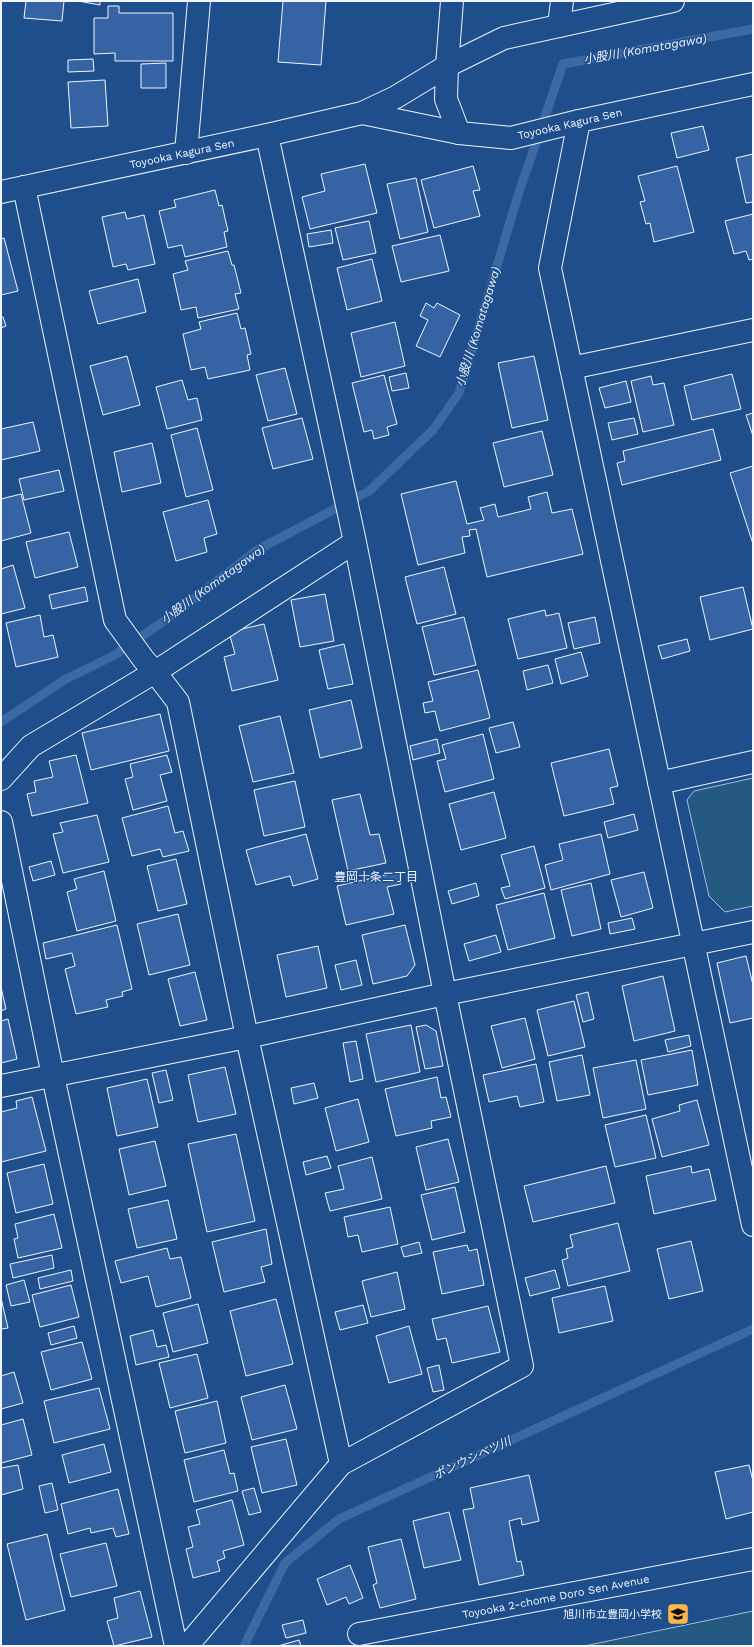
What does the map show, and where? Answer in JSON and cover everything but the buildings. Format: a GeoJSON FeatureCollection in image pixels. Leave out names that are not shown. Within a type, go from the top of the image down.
{"type":"FeatureCollection","features":[{"type":"Feature","properties":{"kind":"street"},"geometry":{"type":"LineString","coordinates":[[186,153],[199,1]]}},
{"type":"Feature","properties":{"kind":"street"},"geometry":{"type":"LineString","coordinates":[[452,1],[446,99],[459,133]]}},
{"type":"Feature","properties":{"kind":"street"},"geometry":{"type":"LineString","coordinates":[[559,26],[562,1]]}},
{"type":"Feature","properties":{"kind":"street","name":"Toyooka Kagura Sen"},"geometry":{"type":"LineString","coordinates":[[1,192],[267,136],[362,113],[396,97],[447,66],[504,38],[673,1]]}},
{"type":"Feature","properties":{"kind":"street","name":"Toyooka Kagura Sen"},"geometry":{"type":"LineString","coordinates":[[362,113],[459,133],[511,138],[579,121],[753,84]]}},
{"type":"Feature","properties":{"kind":"street"},"geometry":{"type":"LineString","coordinates":[[579,121],[550,268],[753,1225]]}},
{"type":"Feature","properties":{"kind":"street"},"geometry":{"type":"LineString","coordinates":[[187,1646],[341,1464],[522,1366],[445,994],[351,520],[267,136]]}},
{"type":"Feature","properties":{"kind":"street"},"geometry":{"type":"LineString","coordinates":[[24,187],[115,620],[178,702],[248,1037],[341,1464]]}},
{"type":"Feature","properties":{"kind":"street"},"geometry":{"type":"LineString","coordinates":[[571,368],[753,330]]}},
{"type":"Feature","properties":{"kind":"street"},"geometry":{"type":"LineString","coordinates":[[1,778],[31,746],[149,666],[355,542]]}},
{"type":"Feature","properties":{"kind":"street"},"geometry":{"type":"LineString","coordinates":[[659,783],[753,762]]}},
{"type":"Feature","properties":{"kind":"street"},"geometry":{"type":"LineString","coordinates":[[1,822],[53,1076],[176,1646]]}},
{"type":"Feature","properties":{"kind":"street"},"geometry":{"type":"LineString","coordinates":[[1,1086],[248,1037],[445,994],[753,932]]}},
{"type":"Feature","properties":{"kind":"street","name":"Toyooka 2-chome Doro Sen Avenue"},"geometry":{"type":"LineString","coordinates":[[359,1634],[753,1559]]}},
{"type":"Feature","properties":{"kind":"shaded area"},"geometry":{"type":"Polygon","coordinates":[[[753,778],[753,906],[725,912],[709,896],[687,800],[694,791],[753,778]]]}},
{"type":"Feature","properties":{"kind":"shaded area"},"geometry":{"type":"Polygon","coordinates":[[[753,1611],[753,1646],[584,1646],[753,1611]]]}},
{"type":"Feature","properties":{"kind":"waterway","name":"小股川 (Komatagawa)"},"geometry":{"type":"LineString","coordinates":[[1,722],[66,679],[115,655],[178,611],[257,550],[369,491],[433,430],[459,393],[519,192],[563,64],[753,29]]}},
{"type":"Feature","properties":{"kind":"waterway","name":"ポンウシベツ川"},"geometry":{"type":"LineString","coordinates":[[244,1646],[285,1563],[339,1519],[753,1329]]}},
{"type":"Feature","properties":{"kind":"place","name":"旭川市立豊岡小学校"},"geometry":{"type":"Point","coordinates":[678,1614]}},
{"type":"Feature","properties":{"kind":"district","name":"豊岡十条二丁目"},"geometry":{"type":"Point","coordinates":[376,877]}}]}
